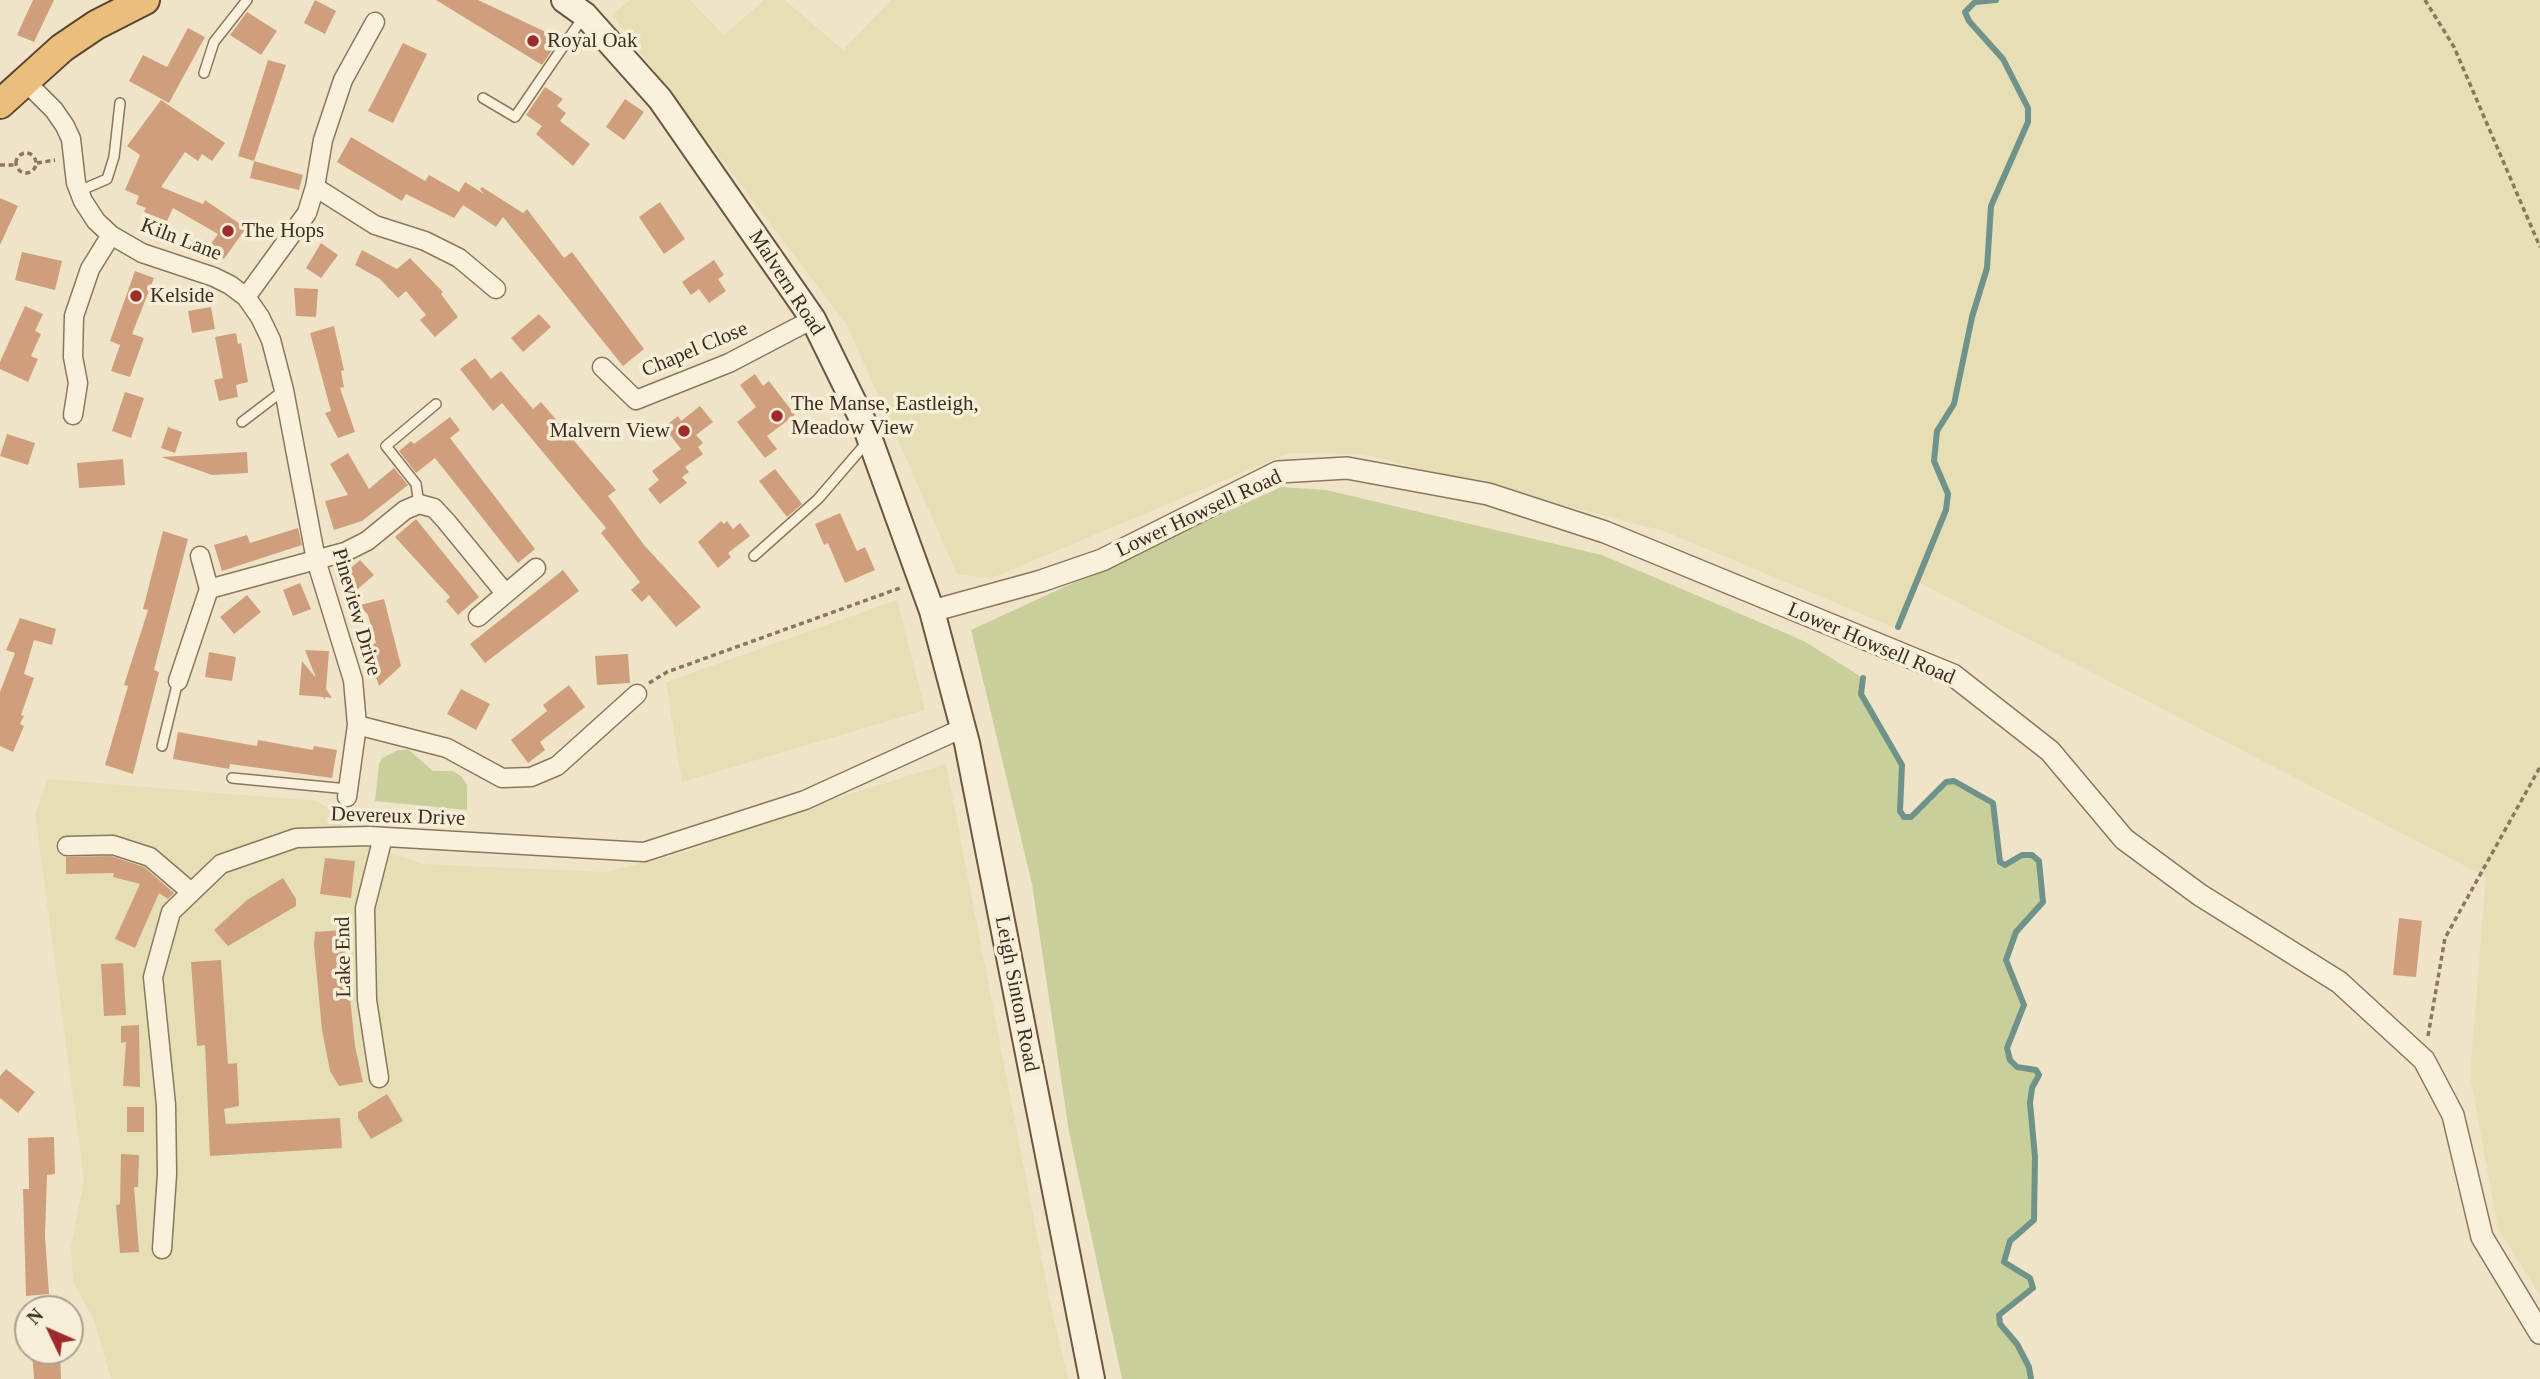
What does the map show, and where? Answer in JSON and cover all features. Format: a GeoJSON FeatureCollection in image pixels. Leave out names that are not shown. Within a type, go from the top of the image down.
{"type":"FeatureCollection","features":[{"type":"Feature","properties":{"kind":"highway"},"geometry":{"type":"LineString","coordinates":[[0,104],[24,80],[96,25],[145,0]]}},
{"type":"Feature","properties":{"kind":"main road","name":"Malvern Road"},"geometry":{"type":"LineString","coordinates":[[574,5],[660,99],[813,319],[869,439],[932,611]]}},
{"type":"Feature","properties":{"kind":"main road","name":"Leigh Sinton Road"},"geometry":{"type":"LineString","coordinates":[[932,611],[963,727],[1092,1379]]}},
{"type":"Feature","properties":{"kind":"street"},"geometry":{"type":"LineString","coordinates":[[246,297],[307,213],[315,187],[323,139],[343,80],[375,22]]}},
{"type":"Feature","properties":{"kind":"street","name":"Kiln Lane"},"geometry":{"type":"LineString","coordinates":[[24,80],[54,110],[65,126],[71,139],[79,191],[96,221],[111,235],[142,253],[214,277],[246,297],[271,340],[285,390],[292,441]]}},
{"type":"Feature","properties":{"kind":"street"},"geometry":{"type":"LineString","coordinates":[[315,187],[375,225],[425,241],[459,258],[496,289]]}},
{"type":"Feature","properties":{"kind":"street"},"geometry":{"type":"LineString","coordinates":[[72,415],[78,383],[73,357],[74,316],[89,269],[111,235]]}},
{"type":"Feature","properties":{"kind":"street","name":"Chapel Close"},"geometry":{"type":"LineString","coordinates":[[602,367],[636,400],[729,363],[813,319]]}},
{"type":"Feature","properties":{"kind":"street","name":"Pineview Drive"},"geometry":{"type":"LineString","coordinates":[[292,441],[316,560],[352,680],[357,725],[348,793]]}},
{"type":"Feature","properties":{"kind":"street","name":"Lower Howsell Road"},"geometry":{"type":"LineString","coordinates":[[932,611],[1041,581],[1102,560],[1278,472],[1347,468],[1488,494],[1605,532],[1953,676],[2050,751],[2124,839],[2200,895],[2339,982],[2424,1060],[2453,1115],[2482,1237],[2540,1333]]}},
{"type":"Feature","properties":{"kind":"street"},"geometry":{"type":"LineString","coordinates":[[209,589],[345,552],[367,541],[405,510],[419,504],[434,508],[505,593]]}},
{"type":"Feature","properties":{"kind":"street"},"geometry":{"type":"LineString","coordinates":[[178,681],[209,589],[200,556]]}},
{"type":"Feature","properties":{"kind":"street"},"geometry":{"type":"LineString","coordinates":[[478,617],[536,568]]}},
{"type":"Feature","properties":{"kind":"street"},"geometry":{"type":"LineString","coordinates":[[357,725],[447,748],[502,778],[531,777],[557,766],[637,694]]}},
{"type":"Feature","properties":{"kind":"street","name":"Devereux Drive"},"geometry":{"type":"LineString","coordinates":[[162,1249],[167,1174],[166,1104],[153,977],[170,912],[220,864],[296,838],[383,837],[644,852],[805,800],[963,727]]}},
{"type":"Feature","properties":{"kind":"street","name":"Lake End"},"geometry":{"type":"LineString","coordinates":[[379,1078],[366,1000],[365,908],[383,837]]}},
{"type":"Feature","properties":{"kind":"street"},"geometry":{"type":"LineString","coordinates":[[67,846],[113,845],[150,857],[191,892]]}},
{"type":"Feature","properties":{"kind":"lane"},"geometry":{"type":"LineString","coordinates":[[204,73],[214,42],[247,0]]}},
{"type":"Feature","properties":{"kind":"lane"},"geometry":{"type":"LineString","coordinates":[[483,98],[515,117],[574,5]]}},
{"type":"Feature","properties":{"kind":"lane"},"geometry":{"type":"LineString","coordinates":[[79,191],[107,179],[114,157],[120,103]]}},
{"type":"Feature","properties":{"kind":"lane"},"geometry":{"type":"LineString","coordinates":[[242,422],[285,390]]}},
{"type":"Feature","properties":{"kind":"lane"},"geometry":{"type":"LineString","coordinates":[[419,504],[416,484],[386,446],[436,404]]}},
{"type":"Feature","properties":{"kind":"lane"},"geometry":{"type":"LineString","coordinates":[[754,556],[818,499],[869,439]]}},
{"type":"Feature","properties":{"kind":"lane"},"geometry":{"type":"LineString","coordinates":[[162,746],[178,681]]}},
{"type":"Feature","properties":{"kind":"lane"},"geometry":{"type":"LineString","coordinates":[[232,778],[348,793]]}},
{"type":"Feature","properties":{"kind":"path"},"geometry":{"type":"LineString","coordinates":[[2425,0],[2454,47],[2540,247]]}},
{"type":"Feature","properties":{"kind":"path"},"geometry":{"type":"LineString","coordinates":[[22,154],[32,155],[36,160],[36,167],[29,174],[19,171],[16,165],[22,154]]}},
{"type":"Feature","properties":{"kind":"path"},"geometry":{"type":"LineString","coordinates":[[0,165],[16,165]]}},
{"type":"Feature","properties":{"kind":"path"},"geometry":{"type":"LineString","coordinates":[[637,694],[667,672],[922,580]]}},
{"type":"Feature","properties":{"kind":"path"},"geometry":{"type":"LineString","coordinates":[[2424,1060],[2445,938],[2540,767]]}},
{"type":"Feature","properties":{"kind":"shaded area"},"geometry":{"type":"Polygon","coordinates":[[[630,0],[690,0],[724,35],[764,0],[785,0],[843,50],[891,0],[2540,0],[2540,1295],[2498,1229],[2470,1075],[2486,877],[1918,582],[1893,627],[1664,531],[1363,454],[1289,453],[992,578],[957,574],[847,325],[612,15],[630,0]]]}},
{"type":"Feature","properties":{"kind":"shaded area"},"geometry":{"type":"Polygon","coordinates":[[[897,600],[925,710],[682,782],[666,682],[897,600]]]}},
{"type":"Feature","properties":{"kind":"shaded area"},"geometry":{"type":"Polygon","coordinates":[[[946,764],[1048,1292],[1068,1379],[111,1379],[94,1320],[84,1302],[84,1295],[80,1295],[73,1282],[71,1247],[84,1179],[35,814],[48,779],[317,801],[338,815],[349,838],[422,864],[605,872],[691,851],[747,826],[946,764]]]}},
{"type":"Feature","properties":{"kind":"green space"},"geometry":{"type":"Polygon","coordinates":[[[1281,487],[1326,490],[1602,555],[1804,641],[1863,678],[1862,694],[1902,765],[1900,811],[1904,817],[1911,817],[1921,809],[1946,782],[1954,781],[1993,803],[2000,862],[2005,865],[2022,855],[2032,855],[2039,861],[2042,882],[2043,902],[2016,932],[2006,960],[2024,1005],[2007,1047],[2010,1060],[2017,1067],[2036,1070],[2039,1075],[2032,1088],[2030,1103],[2035,1157],[2034,1220],[2010,1241],[2004,1262],[2030,1278],[2033,1288],[1999,1315],[2000,1324],[2017,1344],[2029,1367],[2031,1379],[1122,1379],[1069,1132],[1032,884],[971,630],[1281,487]]]}},
{"type":"Feature","properties":{"kind":"green space"},"geometry":{"type":"Polygon","coordinates":[[[398,750],[409,750],[433,771],[453,771],[461,776],[467,785],[467,810],[375,801],[379,764],[382,758],[398,750]]]}},
{"type":"Feature","properties":{"kind":"building"},"geometry":{"type":"Polygon","coordinates":[[[33,0],[54,0],[34,42],[17,35],[33,0]]]}},
{"type":"Feature","properties":{"kind":"building"},"geometry":{"type":"Polygon","coordinates":[[[315,0],[336,11],[325,34],[304,23],[315,0]]]}},
{"type":"Feature","properties":{"kind":"building"},"geometry":{"type":"Polygon","coordinates":[[[436,0],[478,0],[550,34],[546,42],[555,46],[542,65],[436,0]]]}},
{"type":"Feature","properties":{"kind":"building"},"geometry":{"type":"Polygon","coordinates":[[[247,12],[277,31],[261,55],[230,35],[247,12]]]}},
{"type":"Feature","properties":{"kind":"building"},"geometry":{"type":"Polygon","coordinates":[[[188,28],[205,37],[169,103],[129,81],[143,55],[167,67],[188,28]]]}},
{"type":"Feature","properties":{"kind":"building"},"geometry":{"type":"Polygon","coordinates":[[[403,43],[427,54],[393,123],[368,111],[403,43]]]}},
{"type":"Feature","properties":{"kind":"building"},"geometry":{"type":"Polygon","coordinates":[[[268,60],[286,65],[254,161],[238,156],[268,60]]]}},
{"type":"Feature","properties":{"kind":"building"},"geometry":{"type":"Polygon","coordinates":[[[545,87],[563,99],[557,106],[566,113],[560,121],[590,144],[573,166],[536,134],[542,126],[526,115],[545,87]]]}},
{"type":"Feature","properties":{"kind":"building"},"geometry":{"type":"Polygon","coordinates":[[[625,99],[644,112],[624,140],[606,127],[625,99]]]}},
{"type":"Feature","properties":{"kind":"building"},"geometry":{"type":"Polygon","coordinates":[[[161,100],[225,143],[212,161],[202,154],[198,161],[185,152],[161,187],[203,204],[205,200],[246,228],[224,259],[208,248],[218,234],[173,208],[167,221],[144,212],[146,208],[136,204],[139,196],[125,190],[140,155],[127,146],[161,100]]]}},
{"type":"Feature","properties":{"kind":"building"},"geometry":{"type":"Polygon","coordinates":[[[351,137],[425,181],[429,175],[459,192],[465,182],[484,194],[480,189],[482,187],[523,213],[527,209],[564,258],[572,252],[644,349],[623,366],[503,217],[496,227],[463,205],[454,218],[406,194],[402,201],[337,162],[351,137]]]}},
{"type":"Feature","properties":{"kind":"building"},"geometry":{"type":"Polygon","coordinates":[[[254,161],[303,175],[299,190],[250,178],[254,161]]]}},
{"type":"Feature","properties":{"kind":"building"},"geometry":{"type":"Polygon","coordinates":[[[0,198],[18,206],[0,245],[0,198]]]}},
{"type":"Feature","properties":{"kind":"building"},"geometry":{"type":"Polygon","coordinates":[[[660,202],[685,239],[664,254],[639,217],[660,202]]]}},
{"type":"Feature","properties":{"kind":"building"},"geometry":{"type":"Polygon","coordinates":[[[321,243],[338,255],[321,278],[306,268],[321,243]]]}},
{"type":"Feature","properties":{"kind":"building"},"geometry":{"type":"Polygon","coordinates":[[[362,250],[397,269],[410,258],[443,292],[441,294],[458,317],[435,337],[420,320],[426,315],[406,291],[398,298],[380,279],[355,265],[362,250]]]}},
{"type":"Feature","properties":{"kind":"building"},"geometry":{"type":"Polygon","coordinates":[[[22,252],[62,261],[55,290],[15,280],[22,252]]]}},
{"type":"Feature","properties":{"kind":"building"},"geometry":{"type":"Polygon","coordinates":[[[714,260],[724,275],[718,279],[726,291],[709,303],[699,289],[691,295],[682,282],[714,260]]]}},
{"type":"Feature","properties":{"kind":"building"},"geometry":{"type":"Polygon","coordinates":[[[135,271],[154,278],[132,334],[144,338],[130,377],[111,371],[120,345],[110,341],[135,271]]]}},
{"type":"Feature","properties":{"kind":"building"},"geometry":{"type":"Polygon","coordinates":[[[294,288],[318,289],[316,317],[296,316],[294,288]]]}},
{"type":"Feature","properties":{"kind":"building"},"geometry":{"type":"Polygon","coordinates":[[[25,306],[43,314],[35,331],[41,334],[31,356],[38,359],[28,382],[0,369],[0,362],[25,306]]]}},
{"type":"Feature","properties":{"kind":"building"},"geometry":{"type":"Polygon","coordinates":[[[211,307],[215,329],[192,333],[188,311],[211,307]]]}},
{"type":"Feature","properties":{"kind":"building"},"geometry":{"type":"Polygon","coordinates":[[[539,314],[551,327],[523,352],[511,338],[539,314]]]}},
{"type":"Feature","properties":{"kind":"building"},"geometry":{"type":"Polygon","coordinates":[[[334,326],[344,370],[341,371],[344,387],[340,388],[355,432],[338,438],[325,413],[331,411],[310,333],[334,326]]]}},
{"type":"Feature","properties":{"kind":"building"},"geometry":{"type":"Polygon","coordinates":[[[236,333],[238,344],[241,343],[248,382],[236,385],[238,397],[219,401],[214,380],[223,378],[215,337],[236,333]]]}},
{"type":"Feature","properties":{"kind":"building"},"geometry":{"type":"Polygon","coordinates":[[[475,358],[491,379],[501,371],[533,409],[541,402],[616,490],[608,496],[644,545],[701,607],[676,627],[649,595],[642,602],[631,590],[640,582],[601,533],[606,528],[502,403],[493,411],[460,369],[475,358]]]}},
{"type":"Feature","properties":{"kind":"building","name":"The Manse, Eastleigh, Meadow View"},"geometry":{"type":"Polygon","coordinates":[[[755,374],[763,386],[769,381],[795,415],[767,436],[777,449],[765,458],[737,422],[756,407],[740,385],[755,374]]]}},
{"type":"Feature","properties":{"kind":"building"},"geometry":{"type":"Polygon","coordinates":[[[125,392],[144,398],[131,438],[112,431],[125,392]]]}},
{"type":"Feature","properties":{"kind":"building"},"geometry":{"type":"Polygon","coordinates":[[[700,406],[713,422],[696,435],[703,443],[698,447],[703,454],[685,467],[689,472],[682,477],[687,483],[660,504],[648,489],[659,480],[652,471],[681,449],[664,427],[678,416],[681,421],[700,406]]]}},
{"type":"Feature","properties":{"kind":"building"},"geometry":{"type":"Polygon","coordinates":[[[450,417],[460,430],[450,438],[535,549],[518,563],[435,458],[416,473],[399,451],[411,441],[414,444],[450,417]]]}},
{"type":"Feature","properties":{"kind":"building"},"geometry":{"type":"Polygon","coordinates":[[[168,427],[182,432],[175,453],[161,448],[168,427]]]}},
{"type":"Feature","properties":{"kind":"building"},"geometry":{"type":"Polygon","coordinates":[[[7,434],[35,443],[28,465],[0,456],[7,434]]]}},
{"type":"Feature","properties":{"kind":"building"},"geometry":{"type":"Polygon","coordinates":[[[247,452],[248,473],[212,475],[161,457],[247,452]]]}},
{"type":"Feature","properties":{"kind":"building"},"geometry":{"type":"Polygon","coordinates":[[[348,453],[369,489],[394,468],[408,485],[362,521],[334,530],[325,501],[348,495],[330,464],[348,453]]]}},
{"type":"Feature","properties":{"kind":"building"},"geometry":{"type":"Polygon","coordinates":[[[123,459],[125,485],[79,488],[77,463],[123,459]]]}},
{"type":"Feature","properties":{"kind":"building"},"geometry":{"type":"Polygon","coordinates":[[[775,469],[802,504],[787,517],[759,481],[775,469]]]}},
{"type":"Feature","properties":{"kind":"building"},"geometry":{"type":"Polygon","coordinates":[[[840,513],[857,551],[865,547],[875,570],[845,583],[828,543],[824,545],[815,524],[840,513]]]}},
{"type":"Feature","properties":{"kind":"building"},"geometry":{"type":"Polygon","coordinates":[[[416,519],[479,597],[458,615],[446,601],[450,597],[395,537],[416,519]]]}},
{"type":"Feature","properties":{"kind":"building"},"geometry":{"type":"Polygon","coordinates":[[[721,521],[724,524],[727,521],[733,529],[740,523],[750,536],[728,553],[731,557],[718,568],[698,542],[721,521]]]}},
{"type":"Feature","properties":{"kind":"building"},"geometry":{"type":"Polygon","coordinates":[[[298,528],[302,545],[222,571],[214,545],[247,535],[250,543],[298,528]]]}},
{"type":"Feature","properties":{"kind":"building"},"geometry":{"type":"Polygon","coordinates":[[[163,531],[188,539],[154,670],[159,672],[133,774],[105,765],[128,686],[124,685],[148,610],[143,609],[163,531]]]}},
{"type":"Feature","properties":{"kind":"building"},"geometry":{"type":"Polygon","coordinates":[[[360,560],[374,575],[351,595],[337,580],[360,560]]]}},
{"type":"Feature","properties":{"kind":"building"},"geometry":{"type":"Polygon","coordinates":[[[563,570],[579,591],[485,663],[470,644],[563,570]]]}},
{"type":"Feature","properties":{"kind":"building"},"geometry":{"type":"Polygon","coordinates":[[[300,583],[311,609],[293,616],[283,590],[300,583]]]}},
{"type":"Feature","properties":{"kind":"building"},"geometry":{"type":"Polygon","coordinates":[[[247,595],[261,612],[234,634],[220,617],[247,595]]]}},
{"type":"Feature","properties":{"kind":"building"},"geometry":{"type":"Polygon","coordinates":[[[384,599],[401,666],[379,686],[366,647],[376,643],[368,615],[360,605],[384,599]]]}},
{"type":"Feature","properties":{"kind":"building"},"geometry":{"type":"Polygon","coordinates":[[[20,618],[56,629],[52,645],[34,640],[24,674],[34,678],[21,715],[24,716],[20,724],[24,726],[13,752],[0,746],[0,692],[15,653],[6,650],[20,618]]]}},
{"type":"Feature","properties":{"kind":"building"},"geometry":{"type":"Polygon","coordinates":[[[305,650],[329,651],[326,689],[332,698],[325,697],[325,700],[323,697],[299,695],[302,661],[316,678],[305,650]]]}},
{"type":"Feature","properties":{"kind":"building"},"geometry":{"type":"Polygon","coordinates":[[[209,652],[236,657],[232,681],[205,677],[209,652]]]}},
{"type":"Feature","properties":{"kind":"building"},"geometry":{"type":"Polygon","coordinates":[[[628,654],[630,683],[597,685],[595,656],[628,654]]]}},
{"type":"Feature","properties":{"kind":"building"},"geometry":{"type":"Polygon","coordinates":[[[569,685],[585,707],[540,742],[545,750],[528,763],[511,740],[547,711],[543,705],[569,685]]]}},
{"type":"Feature","properties":{"kind":"building"},"geometry":{"type":"Polygon","coordinates":[[[461,689],[490,704],[476,730],[447,714],[461,689]]]}},
{"type":"Feature","properties":{"kind":"building"},"geometry":{"type":"Polygon","coordinates":[[[178,732],[257,746],[258,740],[313,750],[314,746],[337,750],[332,778],[230,764],[229,769],[173,759],[178,732]]]}},
{"type":"Feature","properties":{"kind":"building"},"geometry":{"type":"Polygon","coordinates":[[[111,856],[144,867],[174,893],[168,899],[159,893],[135,948],[115,939],[140,884],[113,877],[114,873],[66,874],[66,857],[111,856]]]}},
{"type":"Feature","properties":{"kind":"building"},"geometry":{"type":"Polygon","coordinates":[[[325,858],[355,861],[351,898],[320,894],[325,858]]]}},
{"type":"Feature","properties":{"kind":"building"},"geometry":{"type":"Polygon","coordinates":[[[283,878],[296,899],[296,906],[228,946],[214,930],[247,900],[283,878]]]}},
{"type":"Feature","properties":{"kind":"building"},"geometry":{"type":"Polygon","coordinates":[[[2399,918],[2422,921],[2416,977],[2393,975],[2399,918]]]}},
{"type":"Feature","properties":{"kind":"building"},"geometry":{"type":"Polygon","coordinates":[[[343,930],[355,1046],[363,1082],[339,1086],[330,1071],[322,1030],[314,945],[315,932],[343,930]]]}},
{"type":"Feature","properties":{"kind":"building"},"geometry":{"type":"Polygon","coordinates":[[[221,960],[228,1064],[237,1063],[239,1106],[224,1109],[226,1124],[340,1118],[342,1148],[210,1156],[205,1045],[197,1046],[191,962],[221,960]]]}},
{"type":"Feature","properties":{"kind":"building"},"geometry":{"type":"Polygon","coordinates":[[[123,963],[126,1015],[104,1016],[101,964],[123,963]]]}},
{"type":"Feature","properties":{"kind":"building"},"geometry":{"type":"Polygon","coordinates":[[[139,1025],[140,1087],[123,1086],[126,1042],[121,1043],[121,1026],[139,1025]]]}},
{"type":"Feature","properties":{"kind":"building"},"geometry":{"type":"Polygon","coordinates":[[[6,1069],[35,1092],[18,1113],[0,1098],[0,1076],[6,1069]]]}},
{"type":"Feature","properties":{"kind":"building"},"geometry":{"type":"Polygon","coordinates":[[[387,1094],[403,1121],[371,1139],[358,1118],[358,1112],[387,1094]]]}},
{"type":"Feature","properties":{"kind":"building"},"geometry":{"type":"Polygon","coordinates":[[[127,1107],[144,1107],[144,1132],[127,1132],[127,1107]]]}},
{"type":"Feature","properties":{"kind":"building"},"geometry":{"type":"Polygon","coordinates":[[[54,1137],[55,1174],[47,1175],[45,1236],[49,1294],[26,1295],[23,1189],[29,1189],[28,1138],[54,1137]]]}},
{"type":"Feature","properties":{"kind":"building"},"geometry":{"type":"Polygon","coordinates":[[[121,1154],[139,1155],[138,1187],[134,1187],[139,1252],[120,1253],[116,1205],[120,1204],[121,1154]]]}},
{"type":"Feature","properties":{"kind":"building"},"geometry":{"type":"Polygon","coordinates":[[[33,1365],[60,1365],[61,1379],[34,1379],[33,1365]]]}},
{"type":"Feature","properties":{"kind":"waterway"},"geometry":{"type":"LineString","coordinates":[[1898,627],[1946,510],[1948,494],[1934,461],[1937,431],[1954,404],[1972,317],[1987,268],[1991,206],[2028,122],[2028,108],[2003,59],[1969,21],[1965,12],[1975,2],[1996,0]]}},
{"type":"Feature","properties":{"kind":"waterway"},"geometry":{"type":"LineString","coordinates":[[1863,678],[1861,694],[1902,765],[1900,811],[1904,817],[1911,817],[1946,782],[1954,781],[1993,803],[2000,862],[2005,865],[2022,855],[2032,855],[2039,861],[2043,902],[2016,932],[2006,960],[2024,1005],[2007,1048],[2010,1060],[2017,1067],[2036,1070],[2039,1075],[2032,1088],[2030,1103],[2035,1157],[2034,1220],[2010,1241],[2004,1262],[2030,1278],[2033,1288],[1999,1315],[2000,1324],[2017,1344],[2029,1367],[2031,1379]]}},
{"type":"Feature","properties":{"kind":"place","name":"Royal Oak"},"geometry":{"type":"Point","coordinates":[533,41]}},
{"type":"Feature","properties":{"kind":"place","name":"The Hops"},"geometry":{"type":"Point","coordinates":[228,231]}},
{"type":"Feature","properties":{"kind":"place","name":"Kelside"},"geometry":{"type":"Point","coordinates":[136,296]}},
{"type":"Feature","properties":{"kind":"place","name":"The Manse, Eastleigh, Meadow View"},"geometry":{"type":"Point","coordinates":[777,416]}},
{"type":"Feature","properties":{"kind":"place","name":"Malvern View"},"geometry":{"type":"Point","coordinates":[684,431]}}]}
